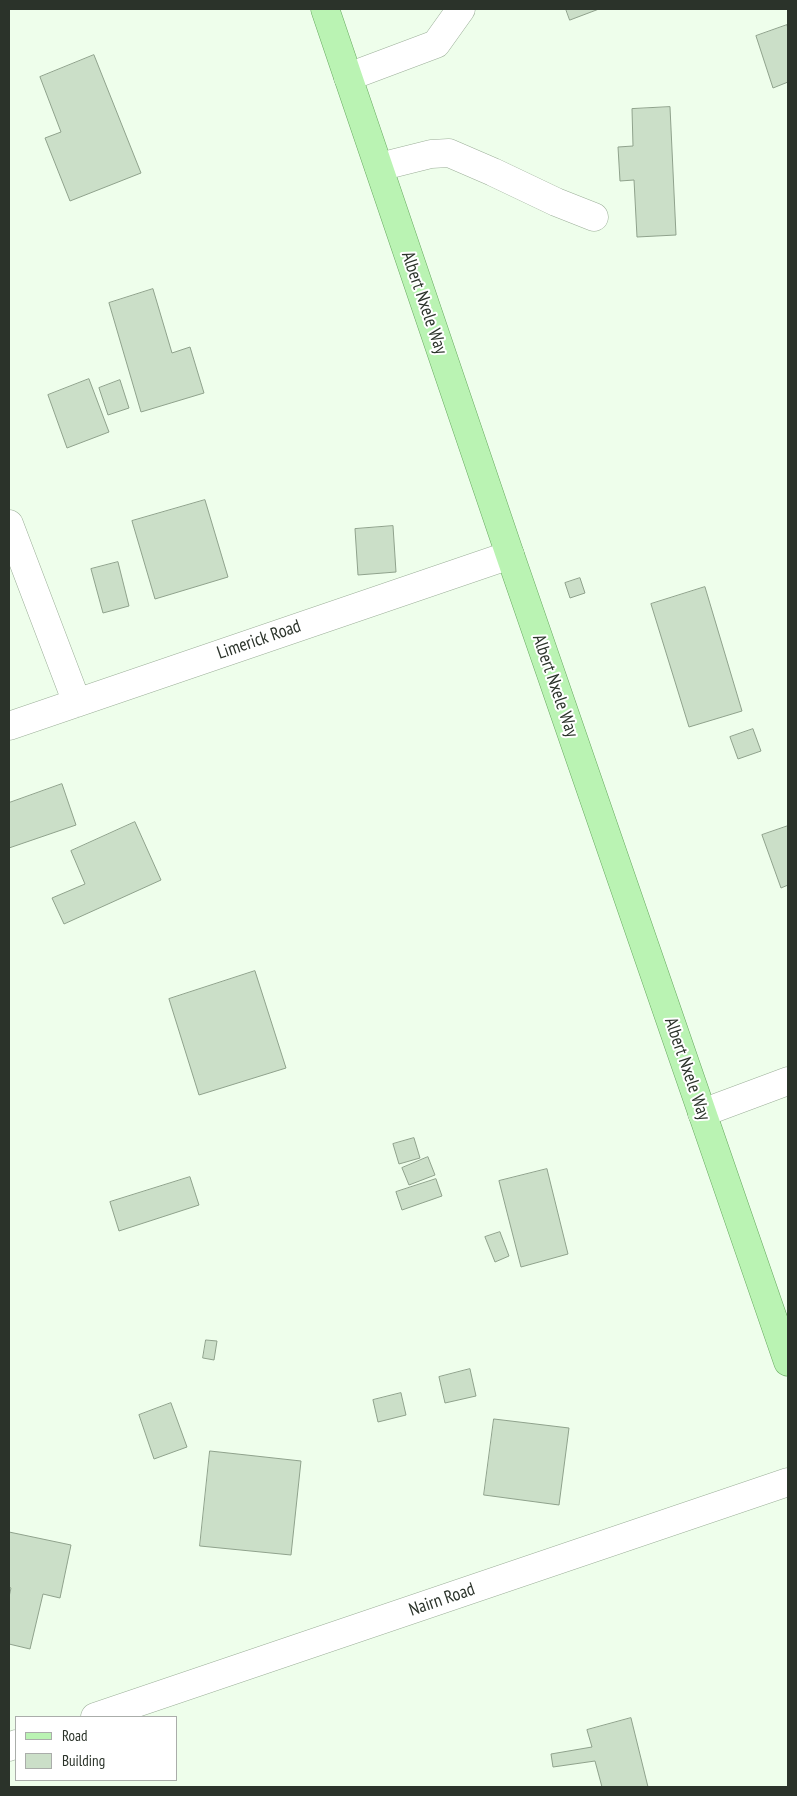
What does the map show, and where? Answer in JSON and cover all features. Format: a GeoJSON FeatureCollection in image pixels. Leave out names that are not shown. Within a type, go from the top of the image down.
{"type":"FeatureCollection","features":[{"type":"Feature","properties":{"kind":"main road","name":"Albert Nxele Way"},"geometry":{"type":"LineString","coordinates":[[325,9],[510,555],[788,1362]]}},
{"type":"Feature","properties":{"kind":"street"},"geometry":{"type":"LineString","coordinates":[[348,77],[436,44],[461,9]]}},
{"type":"Feature","properties":{"kind":"street"},"geometry":{"type":"LineString","coordinates":[[379,167],[432,154],[449,153],[556,202],[594,217]]}},
{"type":"Feature","properties":{"kind":"street"},"geometry":{"type":"LineString","coordinates":[[9,524],[76,702]]}},
{"type":"Feature","properties":{"kind":"street","name":"Limerick Road"},"geometry":{"type":"LineString","coordinates":[[9,726],[510,555]]}},
{"type":"Feature","properties":{"kind":"street"},"geometry":{"type":"LineString","coordinates":[[702,1113],[788,1081]]}},
{"type":"Feature","properties":{"kind":"street","name":"Nairn Road"},"geometry":{"type":"LineString","coordinates":[[98,1716],[788,1482]]}},
{"type":"Feature","properties":{"kind":"building"},"geometry":{"type":"Polygon","coordinates":[[[566,9],[599,9],[570,20],[566,9]]]}},
{"type":"Feature","properties":{"kind":"building"},"geometry":{"type":"Polygon","coordinates":[[[787,25],[788,82],[773,88],[756,36],[787,25]]]}},
{"type":"Feature","properties":{"kind":"building"},"geometry":{"type":"Polygon","coordinates":[[[94,55],[141,173],[70,201],[45,138],[61,132],[40,77],[94,55]]]}},
{"type":"Feature","properties":{"kind":"building"},"geometry":{"type":"Polygon","coordinates":[[[670,107],[676,235],[637,237],[634,180],[620,181],[618,147],[633,146],[632,109],[670,107]]]}},
{"type":"Feature","properties":{"kind":"building"},"geometry":{"type":"Polygon","coordinates":[[[153,289],[172,353],[190,347],[204,393],[141,412],[109,303],[153,289]]]}},
{"type":"Feature","properties":{"kind":"building"},"geometry":{"type":"Polygon","coordinates":[[[89,379],[109,432],[67,448],[48,395],[89,379]]]}},
{"type":"Feature","properties":{"kind":"building"},"geometry":{"type":"Polygon","coordinates":[[[120,380],[129,408],[108,415],[99,388],[120,380]]]}},
{"type":"Feature","properties":{"kind":"building"},"geometry":{"type":"Polygon","coordinates":[[[205,500],[228,577],[155,599],[132,521],[205,500]]]}},
{"type":"Feature","properties":{"kind":"building"},"geometry":{"type":"Polygon","coordinates":[[[393,526],[396,572],[358,575],[355,529],[393,526]]]}},
{"type":"Feature","properties":{"kind":"building"},"geometry":{"type":"Polygon","coordinates":[[[118,562],[129,606],[103,613],[91,569],[118,562]]]}},
{"type":"Feature","properties":{"kind":"building"},"geometry":{"type":"Polygon","coordinates":[[[580,578],[585,593],[570,598],[565,583],[580,578]]]}},
{"type":"Feature","properties":{"kind":"building"},"geometry":{"type":"Polygon","coordinates":[[[705,587],[742,711],[689,727],[651,604],[705,587]]]}},
{"type":"Feature","properties":{"kind":"building"},"geometry":{"type":"Polygon","coordinates":[[[753,729],[761,751],[738,759],[730,737],[753,729]]]}},
{"type":"Feature","properties":{"kind":"building"},"geometry":{"type":"Polygon","coordinates":[[[62,784],[76,825],[9,848],[9,803],[62,784]]]}},
{"type":"Feature","properties":{"kind":"building"},"geometry":{"type":"Polygon","coordinates":[[[135,822],[161,880],[64,924],[52,898],[85,884],[71,851],[135,822]]]}},
{"type":"Feature","properties":{"kind":"building"},"geometry":{"type":"Polygon","coordinates":[[[788,826],[788,885],[781,888],[762,835],[788,826]]]}},
{"type":"Feature","properties":{"kind":"building"},"geometry":{"type":"Polygon","coordinates":[[[255,971],[286,1068],[199,1095],[169,999],[255,971]]]}},
{"type":"Feature","properties":{"kind":"building"},"geometry":{"type":"Polygon","coordinates":[[[414,1138],[420,1158],[399,1164],[393,1144],[414,1138]]]}},
{"type":"Feature","properties":{"kind":"building"},"geometry":{"type":"Polygon","coordinates":[[[428,1157],[435,1175],[409,1185],[402,1168],[428,1157]]]}},
{"type":"Feature","properties":{"kind":"building"},"geometry":{"type":"Polygon","coordinates":[[[547,1169],[568,1254],[521,1267],[499,1181],[547,1169]]]}},
{"type":"Feature","properties":{"kind":"building"},"geometry":{"type":"Polygon","coordinates":[[[190,1177],[199,1205],[119,1231],[110,1202],[190,1177]]]}},
{"type":"Feature","properties":{"kind":"building"},"geometry":{"type":"Polygon","coordinates":[[[436,1179],[442,1196],[402,1210],[396,1192],[436,1179]]]}},
{"type":"Feature","properties":{"kind":"building"},"geometry":{"type":"Polygon","coordinates":[[[500,1232],[509,1256],[495,1262],[485,1237],[500,1232]]]}},
{"type":"Feature","properties":{"kind":"building"},"geometry":{"type":"Polygon","coordinates":[[[206,1340],[217,1341],[214,1360],[203,1358],[206,1340]]]}},
{"type":"Feature","properties":{"kind":"building"},"geometry":{"type":"Polygon","coordinates":[[[470,1369],[476,1396],[445,1403],[439,1377],[470,1369]]]}},
{"type":"Feature","properties":{"kind":"building"},"geometry":{"type":"Polygon","coordinates":[[[401,1393],[406,1415],[378,1422],[373,1400],[401,1393]]]}},
{"type":"Feature","properties":{"kind":"building"},"geometry":{"type":"Polygon","coordinates":[[[171,1403],[187,1447],[154,1459],[139,1415],[171,1403]]]}},
{"type":"Feature","properties":{"kind":"building"},"geometry":{"type":"Polygon","coordinates":[[[494,1419],[569,1428],[559,1505],[484,1495],[494,1419]]]}},
{"type":"Feature","properties":{"kind":"building"},"geometry":{"type":"Polygon","coordinates":[[[210,1451],[301,1461],[291,1555],[200,1546],[210,1451]]]}},
{"type":"Feature","properties":{"kind":"building"},"geometry":{"type":"Polygon","coordinates":[[[9,1532],[71,1545],[60,1598],[43,1594],[30,1649],[9,1644],[9,1597],[11,1588],[9,1587],[9,1532]]]}},
{"type":"Feature","properties":{"kind":"building"},"geometry":{"type":"Polygon","coordinates":[[[631,1718],[648,1787],[602,1787],[595,1761],[553,1767],[551,1754],[592,1747],[587,1730],[631,1718]]]}}]}
